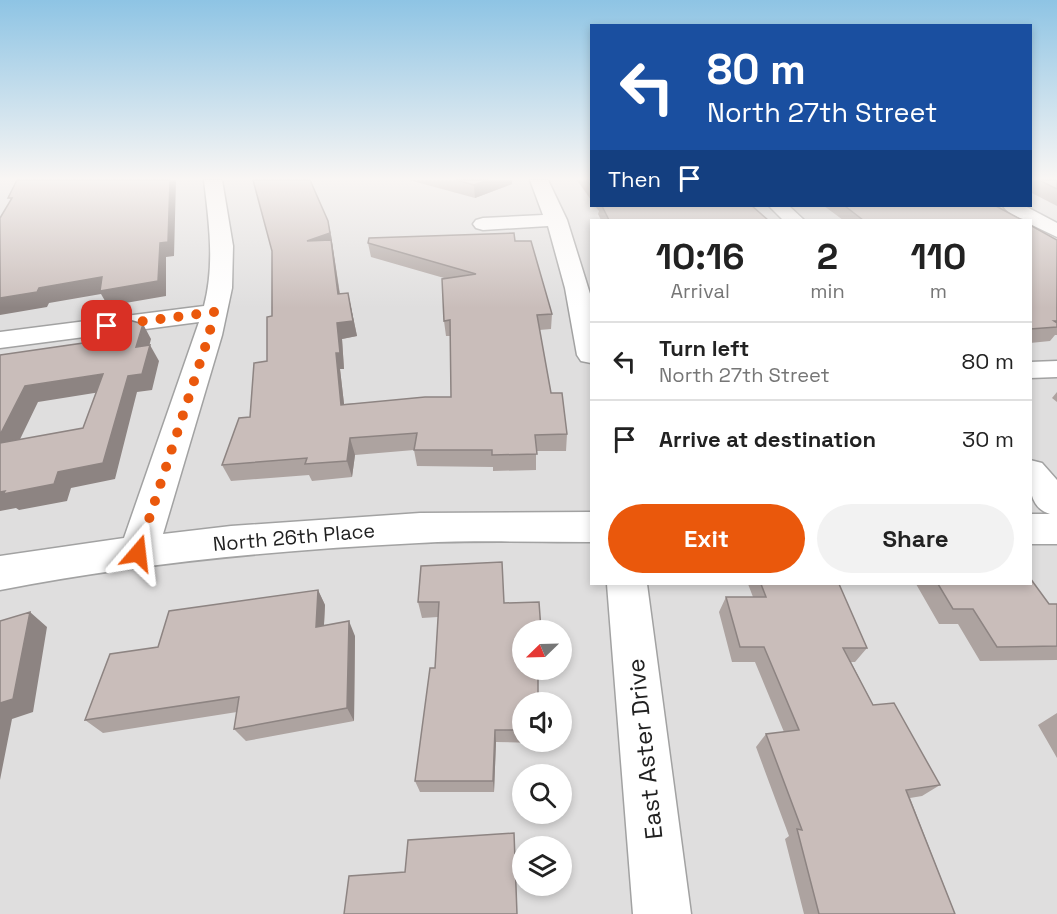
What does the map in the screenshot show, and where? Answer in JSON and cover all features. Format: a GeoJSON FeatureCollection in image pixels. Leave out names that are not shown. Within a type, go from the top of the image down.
{"type":"FeatureCollection","features":[{"type":"Feature","properties":{"kind":"street"},"geometry":{"type":"LineString","coordinates":[[138,553],[209,335],[220,288],[222,246],[219,223]]}},
{"type":"Feature","properties":{"kind":"street"},"geometry":{"type":"LineString","coordinates":[[483,224],[508,223]]}},
{"type":"Feature","properties":{"kind":"street"},"geometry":{"type":"LineString","coordinates":[[558,223],[584,311],[590,349]]}},
{"type":"Feature","properties":{"kind":"street"},"geometry":{"type":"LineString","coordinates":[[1042,223],[1057,231]]}},
{"type":"Feature","properties":{"kind":"street"},"geometry":{"type":"LineString","coordinates":[[0,340],[214,312]]}},
{"type":"Feature","properties":{"kind":"street"},"geometry":{"type":"LineString","coordinates":[[1032,370],[1057,369]]}},
{"type":"Feature","properties":{"kind":"street"},"geometry":{"type":"LineString","coordinates":[[1032,474],[1057,503]]}},
{"type":"Feature","properties":{"kind":"street","name":"North 26th Place"},"geometry":{"type":"LineString","coordinates":[[0,573],[60,562],[231,541],[420,528],[590,527]]}},
{"type":"Feature","properties":{"kind":"street"},"geometry":{"type":"LineString","coordinates":[[1032,529],[1057,529]]}},
{"type":"Feature","properties":{"kind":"street","name":"East Aster Drive"},"geometry":{"type":"LineString","coordinates":[[627,585],[662,914]]}},
{"type":"Feature","properties":{"kind":"shaded area"},"geometry":{"type":"Polygon","coordinates":[[[0,223],[590,223],[590,585],[1032,585],[1032,223],[1057,223],[1057,914],[0,914],[0,223]]]}},
{"type":"Feature","properties":{"kind":"building"},"geometry":{"type":"Polygon","coordinates":[[[0,223],[169,223],[168,242],[160,243],[158,281],[100,291],[102,277],[39,288],[37,292],[0,298],[0,223]]]}},
{"type":"Feature","properties":{"kind":"building"},"geometry":{"type":"Polygon","coordinates":[[[264,223],[328,223],[330,233],[307,241],[331,240],[338,294],[348,293],[353,321],[337,323],[340,353],[336,353],[341,405],[425,397],[451,397],[450,320],[444,321],[442,279],[476,274],[368,243],[369,238],[514,233],[515,241],[531,241],[552,314],[537,315],[551,393],[562,393],[567,434],[535,435],[537,454],[492,455],[492,450],[414,450],[417,433],[350,438],[347,461],[305,464],[307,458],[222,465],[239,418],[250,417],[254,363],[267,361],[267,317],[272,316],[272,251],[264,223]]]}},
{"type":"Feature","properties":{"kind":"building"},"geometry":{"type":"Polygon","coordinates":[[[1032,226],[1057,240],[1057,321],[1054,321],[1057,327],[1032,329],[1032,226]]]}},
{"type":"Feature","properties":{"kind":"building"},"geometry":{"type":"Polygon","coordinates":[[[122,318],[143,324],[136,347],[150,345],[142,374],[128,376],[103,463],[58,472],[54,484],[3,494],[5,491],[0,492],[0,443],[83,428],[103,374],[25,386],[0,435],[0,355],[116,336],[122,318]]]}},
{"type":"Feature","properties":{"kind":"building"},"geometry":{"type":"Polygon","coordinates":[[[502,562],[504,603],[539,602],[540,620],[512,620],[512,680],[538,680],[538,692],[512,692],[512,730],[495,730],[493,781],[415,781],[430,668],[435,668],[439,602],[418,602],[421,566],[502,562]]]}},
{"type":"Feature","properties":{"kind":"building"},"geometry":{"type":"Polygon","coordinates":[[[1032,581],[1049,604],[1057,604],[1057,646],[997,647],[973,609],[953,609],[939,585],[1032,585],[1032,581]]]}},
{"type":"Feature","properties":{"kind":"building"},"geometry":{"type":"Polygon","coordinates":[[[761,585],[839,585],[867,648],[843,648],[873,705],[894,703],[940,785],[906,790],[955,914],[819,914],[797,829],[802,830],[766,734],[799,730],[764,647],[740,647],[726,597],[766,597],[761,585]]]}},
{"type":"Feature","properties":{"kind":"building"},"geometry":{"type":"Polygon","coordinates":[[[318,590],[316,627],[349,621],[347,708],[234,729],[239,697],[85,720],[110,654],[158,647],[169,611],[318,590]]]}},
{"type":"Feature","properties":{"kind":"building"},"geometry":{"type":"Polygon","coordinates":[[[30,612],[13,699],[0,703],[0,621],[30,612]]]}},
{"type":"Feature","properties":{"kind":"building"},"geometry":{"type":"Polygon","coordinates":[[[514,833],[512,836],[512,896],[516,896],[517,914],[344,914],[349,876],[405,872],[408,840],[514,833]]]}},
{"type":"Feature","properties":{"kind":"route"},"geometry":{"type":"LineString","coordinates":[[107,326],[214,312],[209,335],[138,553]]}}]}
